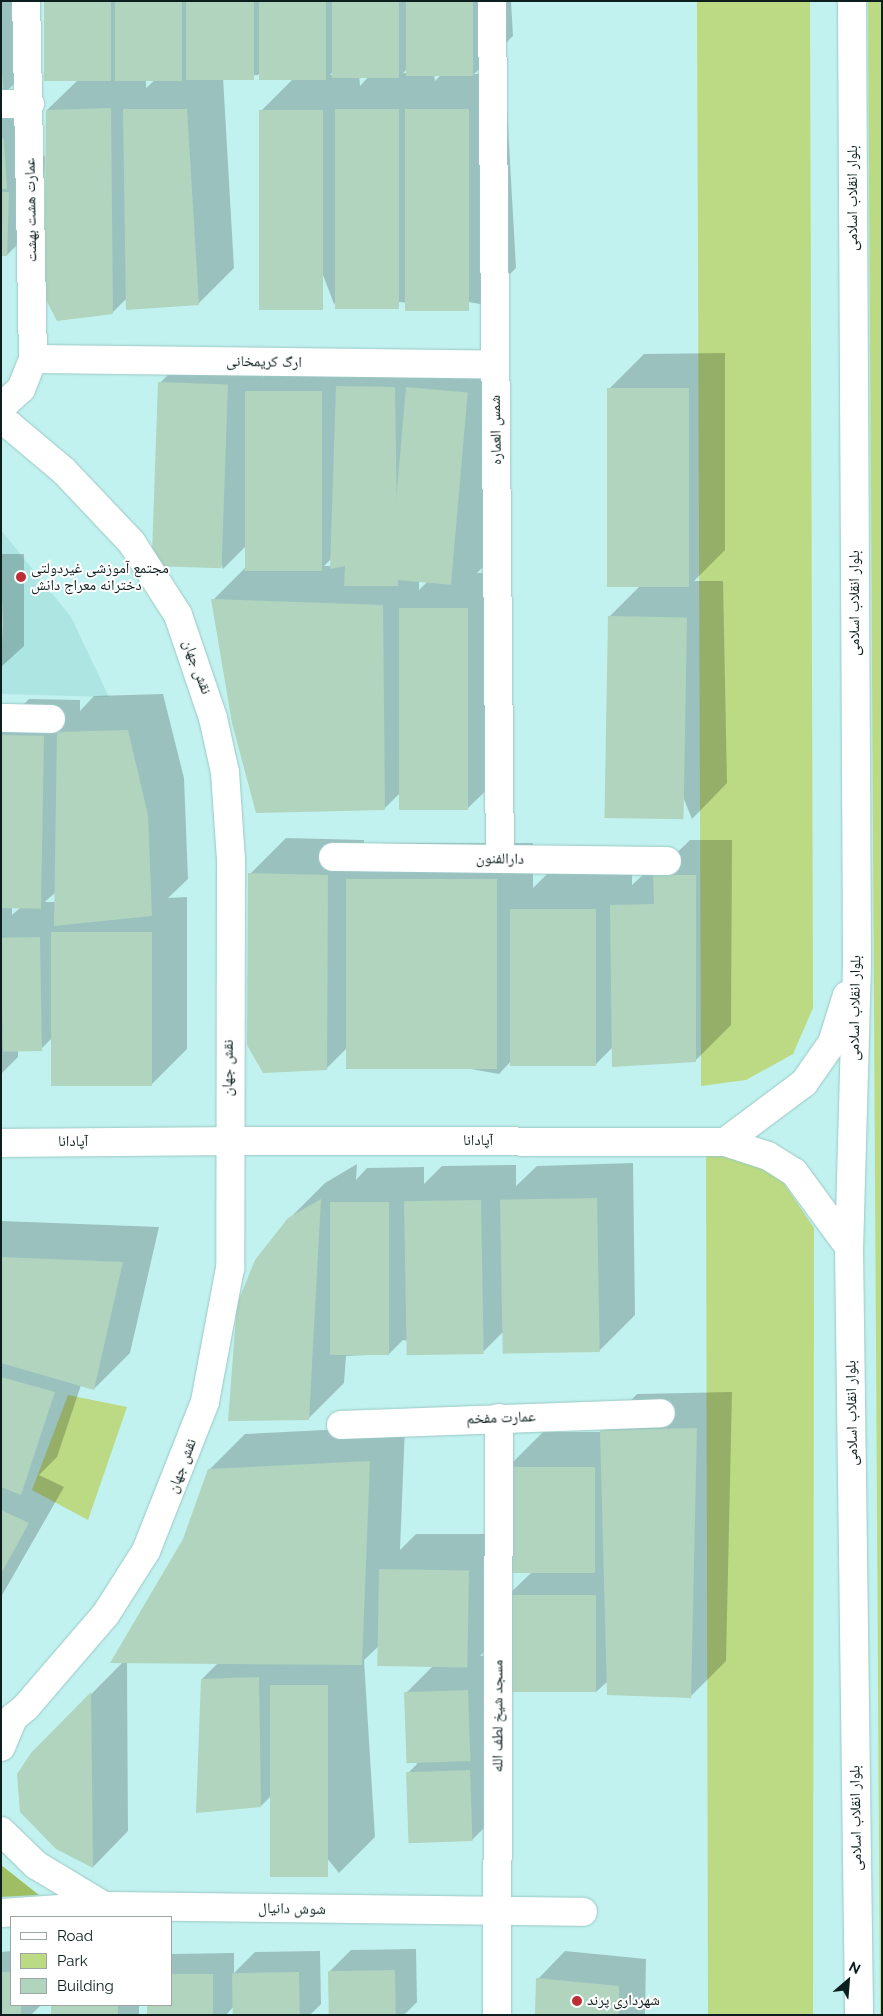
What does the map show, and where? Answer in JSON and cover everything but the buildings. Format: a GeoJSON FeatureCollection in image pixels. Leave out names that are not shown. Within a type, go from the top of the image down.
{"type":"FeatureCollection","features":[{"type":"Feature","properties":{"kind":"street","name":"عمارت هشت بهشت"},"geometry":{"type":"LineString","coordinates":[[1,407],[21,389],[33,359],[30,104],[26,1]]}},
{"type":"Feature","properties":{"kind":"street","name":"شمس العماره"},"geometry":{"type":"LineString","coordinates":[[492,1],[500,859]]}},
{"type":"Feature","properties":{"kind":"street","name":"بلوار انقلاب اسلامی"},"geometry":{"type":"LineString","coordinates":[[852,1],[857,965],[850,1247],[859,2015]]}},
{"type":"Feature","properties":{"kind":"street"},"geometry":{"type":"LineString","coordinates":[[1,104],[30,104]]}},
{"type":"Feature","properties":{"kind":"street","name":"ارگ کریمخانی"},"geometry":{"type":"LineString","coordinates":[[33,359],[495,365]]}},
{"type":"Feature","properties":{"kind":"street","name":"نقش جهان"},"geometry":{"type":"LineString","coordinates":[[1,418],[64,471],[132,543],[178,615],[207,690],[225,772],[231,859],[227,1141],[230,1268],[205,1402],[178,1479],[146,1550],[106,1614],[8,1723],[1,1748]]}},
{"type":"Feature","properties":{"kind":"street"},"geometry":{"type":"LineString","coordinates":[[1,718],[51,718]]}},
{"type":"Feature","properties":{"kind":"street","name":"دارالفنون"},"geometry":{"type":"LineString","coordinates":[[333,856],[667,861]]}},
{"type":"Feature","properties":{"kind":"street"},"geometry":{"type":"LineString","coordinates":[[725,1142],[804,1083],[832,1043],[857,965]]}},
{"type":"Feature","properties":{"kind":"street","name":"آپادانا"},"geometry":{"type":"LineString","coordinates":[[1,1143],[227,1141],[725,1142],[768,1156],[794,1172],[850,1247]]}},
{"type":"Feature","properties":{"kind":"street","name":"عمارت مفخم"},"geometry":{"type":"LineString","coordinates":[[341,1425],[661,1413]]}},
{"type":"Feature","properties":{"kind":"street","name":"مسجد شیخ لطف الله"},"geometry":{"type":"LineString","coordinates":[[497,2015],[498,1418]]}},
{"type":"Feature","properties":{"kind":"street"},"geometry":{"type":"LineString","coordinates":[[1,1831],[36,1865],[104,1906]]}},
{"type":"Feature","properties":{"kind":"street","name":"شوش دانیال"},"geometry":{"type":"LineString","coordinates":[[1,1913],[104,1906],[583,1912]]}},
{"type":"Feature","properties":{"kind":"shaded area","name":"مجتمع آموزشی غیردولتی دخترانه معراج دانش"},"geometry":{"type":"Polygon","coordinates":[[[1,530],[71,617],[109,697],[1,694],[1,530]]]}},
{"type":"Feature","properties":{"kind":"green space"},"geometry":{"type":"Polygon","coordinates":[[[697,1],[810,1],[813,1008],[793,1054],[746,1080],[701,1086],[697,1]]]}},
{"type":"Feature","properties":{"kind":"green space"},"geometry":{"type":"Polygon","coordinates":[[[868,1],[882,1],[882,2015],[880,2015],[868,1]]]}},
{"type":"Feature","properties":{"kind":"green space"},"geometry":{"type":"Polygon","coordinates":[[[706,1153],[744,1156],[783,1182],[814,1228],[813,2015],[708,2015],[706,1153]]]}},
{"type":"Feature","properties":{"kind":"green space"},"geometry":{"type":"Polygon","coordinates":[[[68,1395],[127,1407],[88,1520],[32,1490],[68,1395]]]}},
{"type":"Feature","properties":{"kind":"green space"},"geometry":{"type":"Polygon","coordinates":[[[1,1865],[39,1895],[1,1897],[1,1865]]]}},
{"type":"Feature","properties":{"kind":"place","name":"مجتمع آموزشی غیردولتی دخترانه معراج دانش"},"geometry":{"type":"Point","coordinates":[21,577]}},
{"type":"Feature","properties":{"kind":"place","name":"شهرداری پرند"},"geometry":{"type":"Point","coordinates":[577,2001]}}]}
